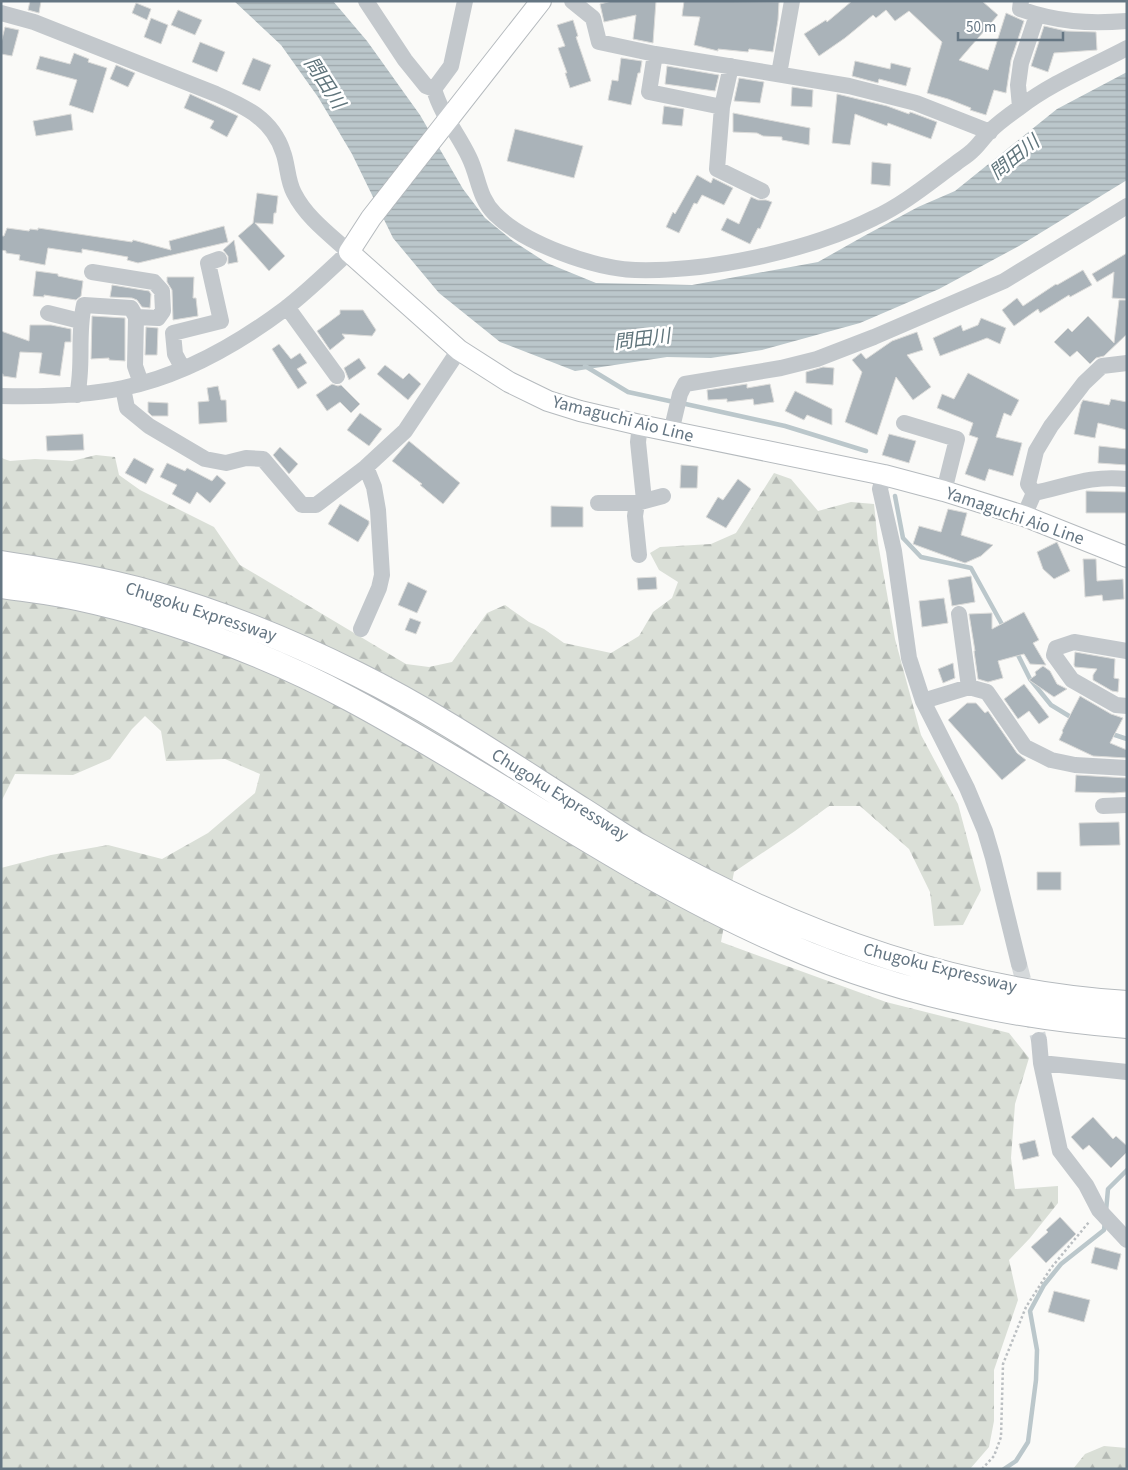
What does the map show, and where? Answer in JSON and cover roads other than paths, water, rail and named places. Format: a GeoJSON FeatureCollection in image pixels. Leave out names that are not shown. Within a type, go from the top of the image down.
{"type":"FeatureCollection","features":[{"type":"Feature","properties":{"kind":"highway","name":"Chugoku Expressway"},"geometry":{"type":"LineString","coordinates":[[1,563],[65,573],[151,593],[229,618],[298,645],[359,675],[423,710],[639,845],[722,890],[798,924],[855,946],[921,967],[994,985],[1095,1001],[1127,1003]]}},
{"type":"Feature","properties":{"kind":"highway","name":"Chugoku Expressway"},"geometry":{"type":"LineString","coordinates":[[1,586],[62,595],[144,615],[218,640],[287,668],[347,697],[410,732],[611,854],[697,902],[782,943],[848,969],[917,991],[990,1008],[1127,1026]]}},
{"type":"Feature","properties":{"kind":"main road"},"geometry":{"type":"LineString","coordinates":[[348,252],[371,218],[541,1]]}},
{"type":"Feature","properties":{"kind":"main road","name":"Yamaguchi Aio Line"},"geometry":{"type":"LineString","coordinates":[[348,252],[459,350],[508,382],[548,401],[580,411],[640,425],[884,475],[944,491],[1024,516],[1127,558]]}},
{"type":"Feature","properties":{"kind":"street"},"geometry":{"type":"LineString","coordinates":[[366,1],[405,60],[426,86],[434,90],[446,124],[471,159],[481,194],[495,214],[513,229],[536,243],[595,263],[632,270],[670,270],[746,259],[838,235],[875,218],[907,199],[973,151],[990,132],[1020,107],[1064,80],[1127,48]]}},
{"type":"Feature","properties":{"kind":"street"},"geometry":{"type":"LineString","coordinates":[[434,90],[451,66],[465,1]]}},
{"type":"Feature","properties":{"kind":"street"},"geometry":{"type":"LineString","coordinates":[[572,1],[593,18],[599,42],[655,54],[849,86],[916,103],[990,132]]}},
{"type":"Feature","properties":{"kind":"street"},"geometry":{"type":"LineString","coordinates":[[779,74],[792,1]]}},
{"type":"Feature","properties":{"kind":"street"},"geometry":{"type":"LineString","coordinates":[[1021,1],[1020,9],[1063,21],[1100,23],[1127,21]]}},
{"type":"Feature","properties":{"kind":"street"},"geometry":{"type":"LineString","coordinates":[[1,13],[34,22],[216,94],[237,103],[262,119],[276,134],[284,153],[293,192],[304,210],[348,252],[287,307],[255,330],[183,369],[123,388],[77,395],[1,396]]}},
{"type":"Feature","properties":{"kind":"street"},"geometry":{"type":"LineString","coordinates":[[1020,107],[1018,85],[1021,63],[1037,15]]}},
{"type":"Feature","properties":{"kind":"street"},"geometry":{"type":"LineString","coordinates":[[655,54],[649,92],[722,107]]}},
{"type":"Feature","properties":{"kind":"street"},"geometry":{"type":"LineString","coordinates":[[731,66],[722,107],[717,169],[762,191]]}},
{"type":"Feature","properties":{"kind":"street"},"geometry":{"type":"LineString","coordinates":[[671,432],[678,401],[685,384],[782,368],[817,359],[874,338],[1004,281],[1127,206]]}},
{"type":"Feature","properties":{"kind":"street"},"geometry":{"type":"LineString","coordinates":[[183,369],[175,354],[173,333],[221,321],[207,262]]}},
{"type":"Feature","properties":{"kind":"street"},"geometry":{"type":"LineString","coordinates":[[92,272],[154,282],[162,291],[163,311],[158,318],[136,317]]}},
{"type":"Feature","properties":{"kind":"street"},"geometry":{"type":"LineString","coordinates":[[77,395],[81,378],[80,321],[84,305],[125,306],[131,308],[136,317],[135,366],[141,383]]}},
{"type":"Feature","properties":{"kind":"street"},"geometry":{"type":"LineString","coordinates":[[287,307],[337,376]]}},
{"type":"Feature","properties":{"kind":"street"},"geometry":{"type":"LineString","coordinates":[[48,314],[80,321]]}},
{"type":"Feature","properties":{"kind":"street"},"geometry":{"type":"LineString","coordinates":[[123,388],[128,408],[148,426],[205,459],[226,463],[246,458],[263,459],[302,506],[316,506],[366,467],[405,430],[459,350]]}},
{"type":"Feature","properties":{"kind":"street"},"geometry":{"type":"LineString","coordinates":[[1034,493],[1028,484],[1036,451],[1051,426],[1084,383],[1102,366],[1127,363]]}},
{"type":"Feature","properties":{"kind":"street"},"geometry":{"type":"LineString","coordinates":[[904,423],[957,439],[944,491]]}},
{"type":"Feature","properties":{"kind":"street"},"geometry":{"type":"LineString","coordinates":[[639,555],[635,516],[640,502],[638,442],[640,425]]}},
{"type":"Feature","properties":{"kind":"street"},"geometry":{"type":"LineString","coordinates":[[361,628],[382,575],[378,510],[374,487],[366,467]]}},
{"type":"Feature","properties":{"kind":"street"},"geometry":{"type":"LineString","coordinates":[[884,475],[880,489],[894,551],[909,658],[923,701],[967,788],[985,831],[1019,964]]}},
{"type":"Feature","properties":{"kind":"street"},"geometry":{"type":"LineString","coordinates":[[1034,493],[1082,480],[1112,477],[1127,479]]}},
{"type":"Feature","properties":{"kind":"street"},"geometry":{"type":"LineString","coordinates":[[1024,516],[1034,493]]}},
{"type":"Feature","properties":{"kind":"street"},"geometry":{"type":"LineString","coordinates":[[598,503],[640,502],[663,496]]}},
{"type":"Feature","properties":{"kind":"street"},"geometry":{"type":"LineString","coordinates":[[959,614],[969,687]]}},
{"type":"Feature","properties":{"kind":"street"},"geometry":{"type":"LineString","coordinates":[[1127,651],[1074,642],[1056,648],[1054,655],[1072,680],[1116,705],[1127,706]]}},
{"type":"Feature","properties":{"kind":"street"},"geometry":{"type":"LineString","coordinates":[[923,701],[969,687],[987,692],[1025,747],[1051,760],[1075,765],[1127,768]]}},
{"type":"Feature","properties":{"kind":"street"},"geometry":{"type":"LineString","coordinates":[[1103,806],[1127,805]]}},
{"type":"Feature","properties":{"kind":"street"},"geometry":{"type":"LineString","coordinates":[[1039,1040],[1041,1063],[1060,1151],[1086,1185],[1099,1210],[1127,1240]]}},
{"type":"Feature","properties":{"kind":"street"},"geometry":{"type":"LineString","coordinates":[[1041,1063],[1127,1072]]}},
{"type":"Feature","properties":{"kind":"water","name":"問田川"},"geometry":{"type":"Polygon","coordinates":[[[234,1],[333,1],[367,41],[420,115],[463,189],[485,218],[513,241],[547,263],[596,283],[692,285],[818,262],[918,207],[955,191],[1057,109],[1127,72],[1127,180],[1019,246],[939,289],[860,323],[762,350],[711,358],[667,357],[575,371],[500,342],[439,293],[393,238],[352,154],[318,97],[281,45],[234,1]]]}},
{"type":"Feature","properties":{"kind":"waterway"},"geometry":{"type":"LineString","coordinates":[[585,366],[628,392],[674,402]]}},
{"type":"Feature","properties":{"kind":"waterway"},"geometry":{"type":"LineString","coordinates":[[681,403],[785,426],[866,451]]}},
{"type":"Feature","properties":{"kind":"waterway"},"geometry":{"type":"LineString","coordinates":[[895,496],[903,538],[921,557],[971,568],[1004,628]]}},
{"type":"Feature","properties":{"kind":"waterway"},"geometry":{"type":"LineString","coordinates":[[1016,651],[1030,679],[1051,705],[1074,719]]}},
{"type":"Feature","properties":{"kind":"waterway"},"geometry":{"type":"LineString","coordinates":[[1109,733],[1127,739]]}},
{"type":"Feature","properties":{"kind":"waterway"},"geometry":{"type":"LineString","coordinates":[[1106,1211],[1108,1189],[1127,1170]]}},
{"type":"Feature","properties":{"kind":"waterway"},"geometry":{"type":"LineString","coordinates":[[1004,1469],[1016,1461],[1028,1442],[1036,1380],[1037,1350],[1030,1311],[1044,1285],[1061,1264],[1104,1230],[1105,1221]]}},
{"type":"Feature","properties":{"kind":"tunnel"},"geometry":{"type":"LineString","coordinates":[[1019,964],[1039,1040]]}}]}
